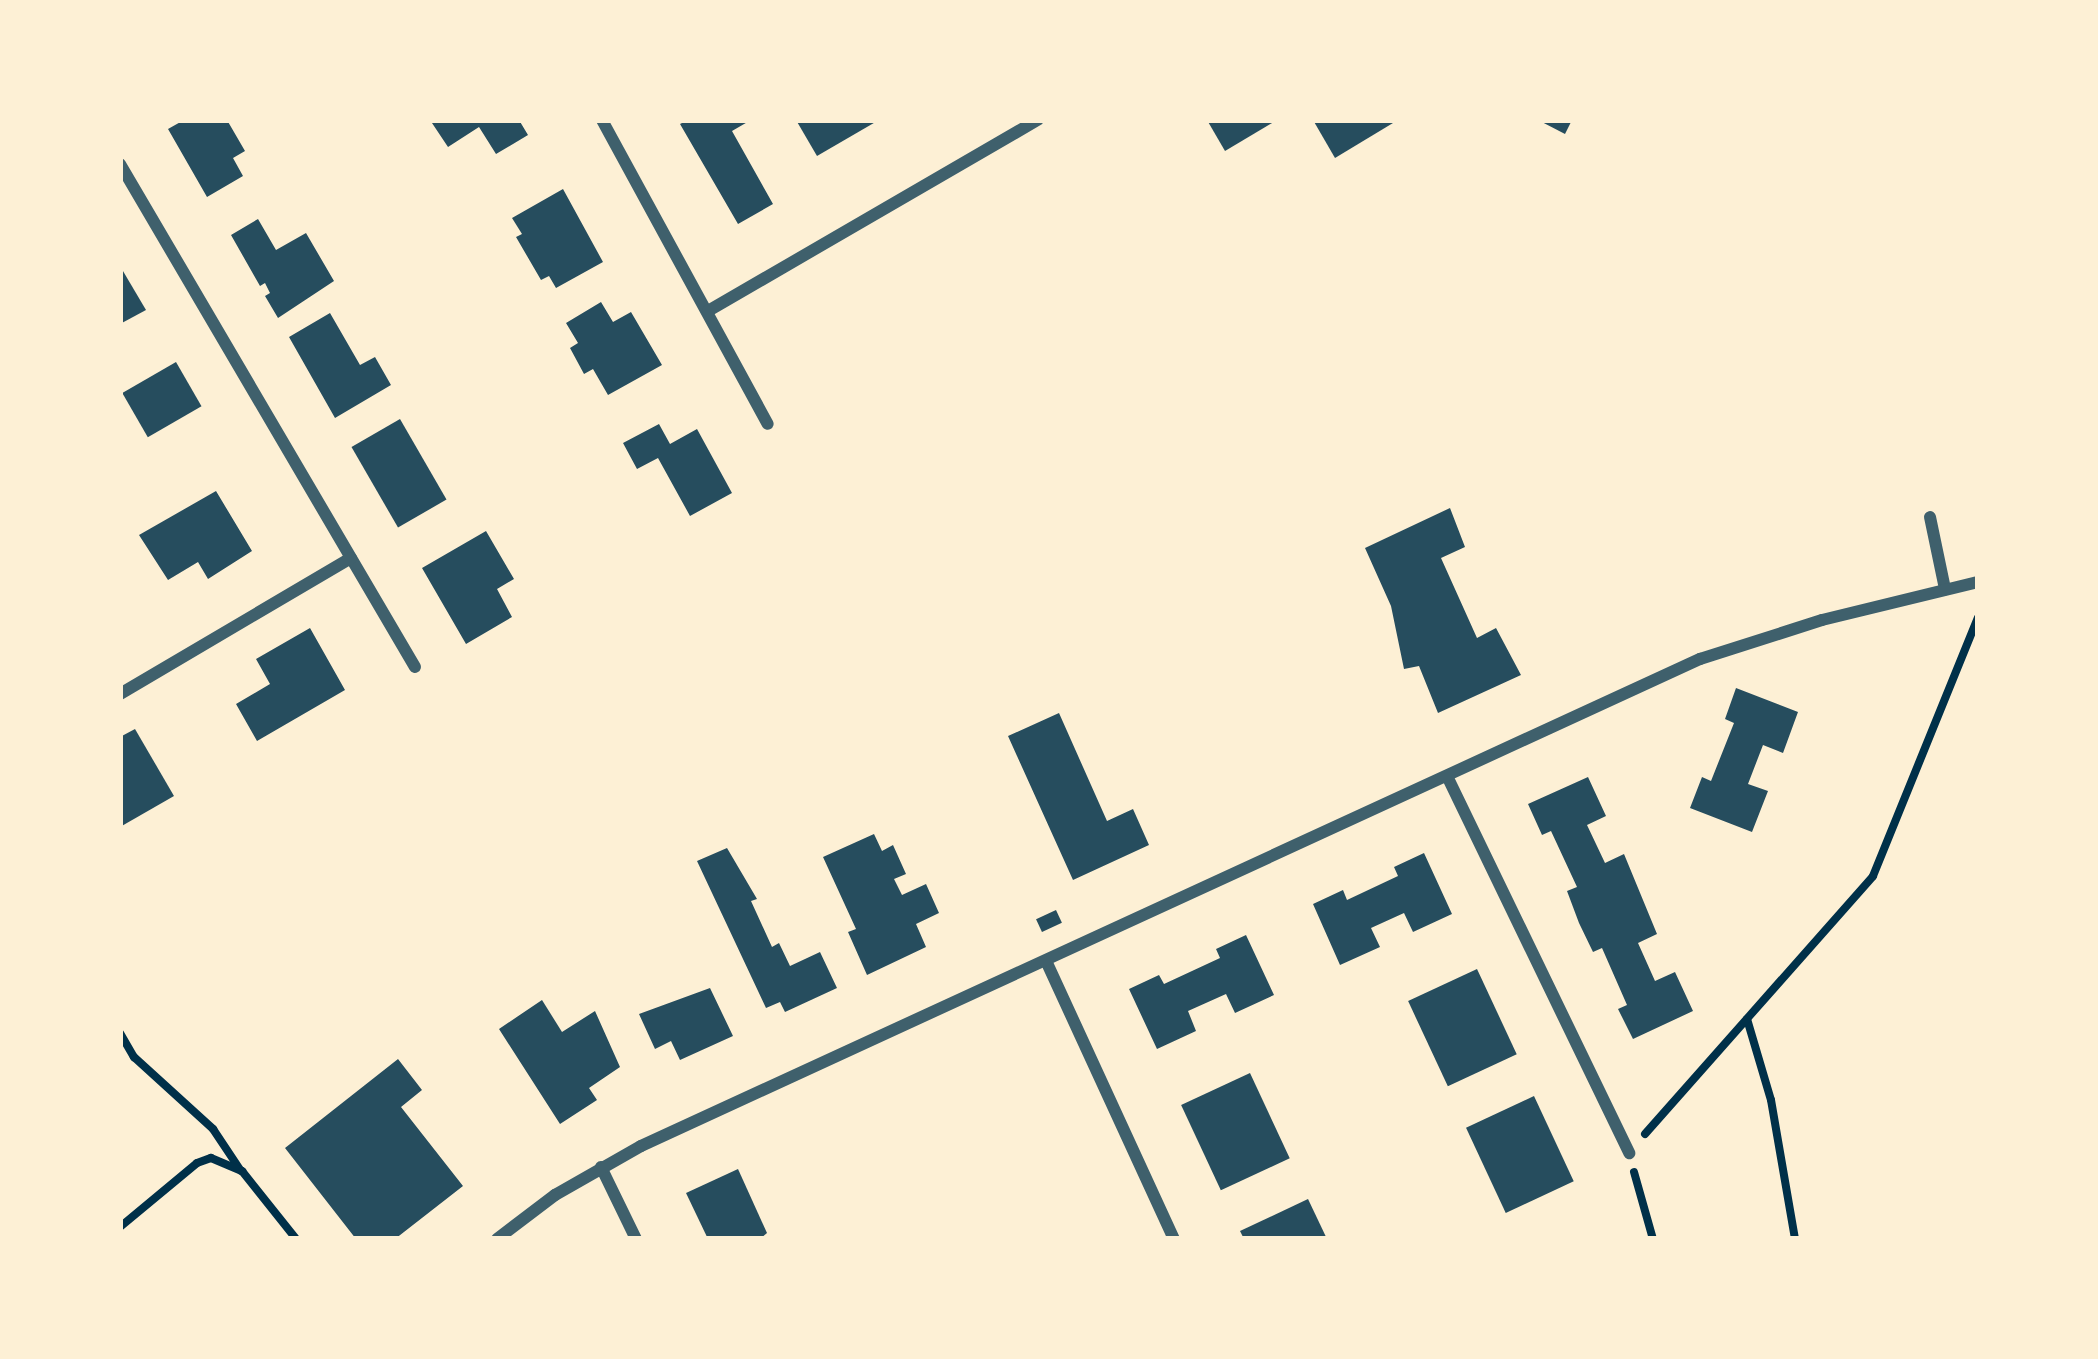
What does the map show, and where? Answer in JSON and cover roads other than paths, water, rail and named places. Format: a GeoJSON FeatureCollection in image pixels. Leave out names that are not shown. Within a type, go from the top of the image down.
{"type":"FeatureCollection","features":[{"type":"Feature","properties":{"kind":"street"},"geometry":{"type":"LineString","coordinates":[[602,120],[768,424]]}},
{"type":"Feature","properties":{"kind":"street"},"geometry":{"type":"LineString","coordinates":[[708,311],[1038,120]]}},
{"type":"Feature","properties":{"kind":"street"},"geometry":{"type":"LineString","coordinates":[[120,164],[415,667]]}},
{"type":"Feature","properties":{"kind":"street"},"geometry":{"type":"LineString","coordinates":[[1930,518],[1946,590]]}},
{"type":"Feature","properties":{"kind":"street"},"geometry":{"type":"LineString","coordinates":[[120,694],[351,558]]}},
{"type":"Feature","properties":{"kind":"street"},"geometry":{"type":"LineString","coordinates":[[497,1239],[601,1167],[1700,659],[1822,620],[1978,582]]}},
{"type":"Feature","properties":{"kind":"street"},"geometry":{"type":"LineString","coordinates":[[1447,776],[1628,1154]]}},
{"type":"Feature","properties":{"kind":"street"},"geometry":{"type":"LineString","coordinates":[[1047,963],[1174,1239]]}},
{"type":"Feature","properties":{"kind":"street"},"geometry":{"type":"LineString","coordinates":[[601,1167],[636,1239]]}}]}
